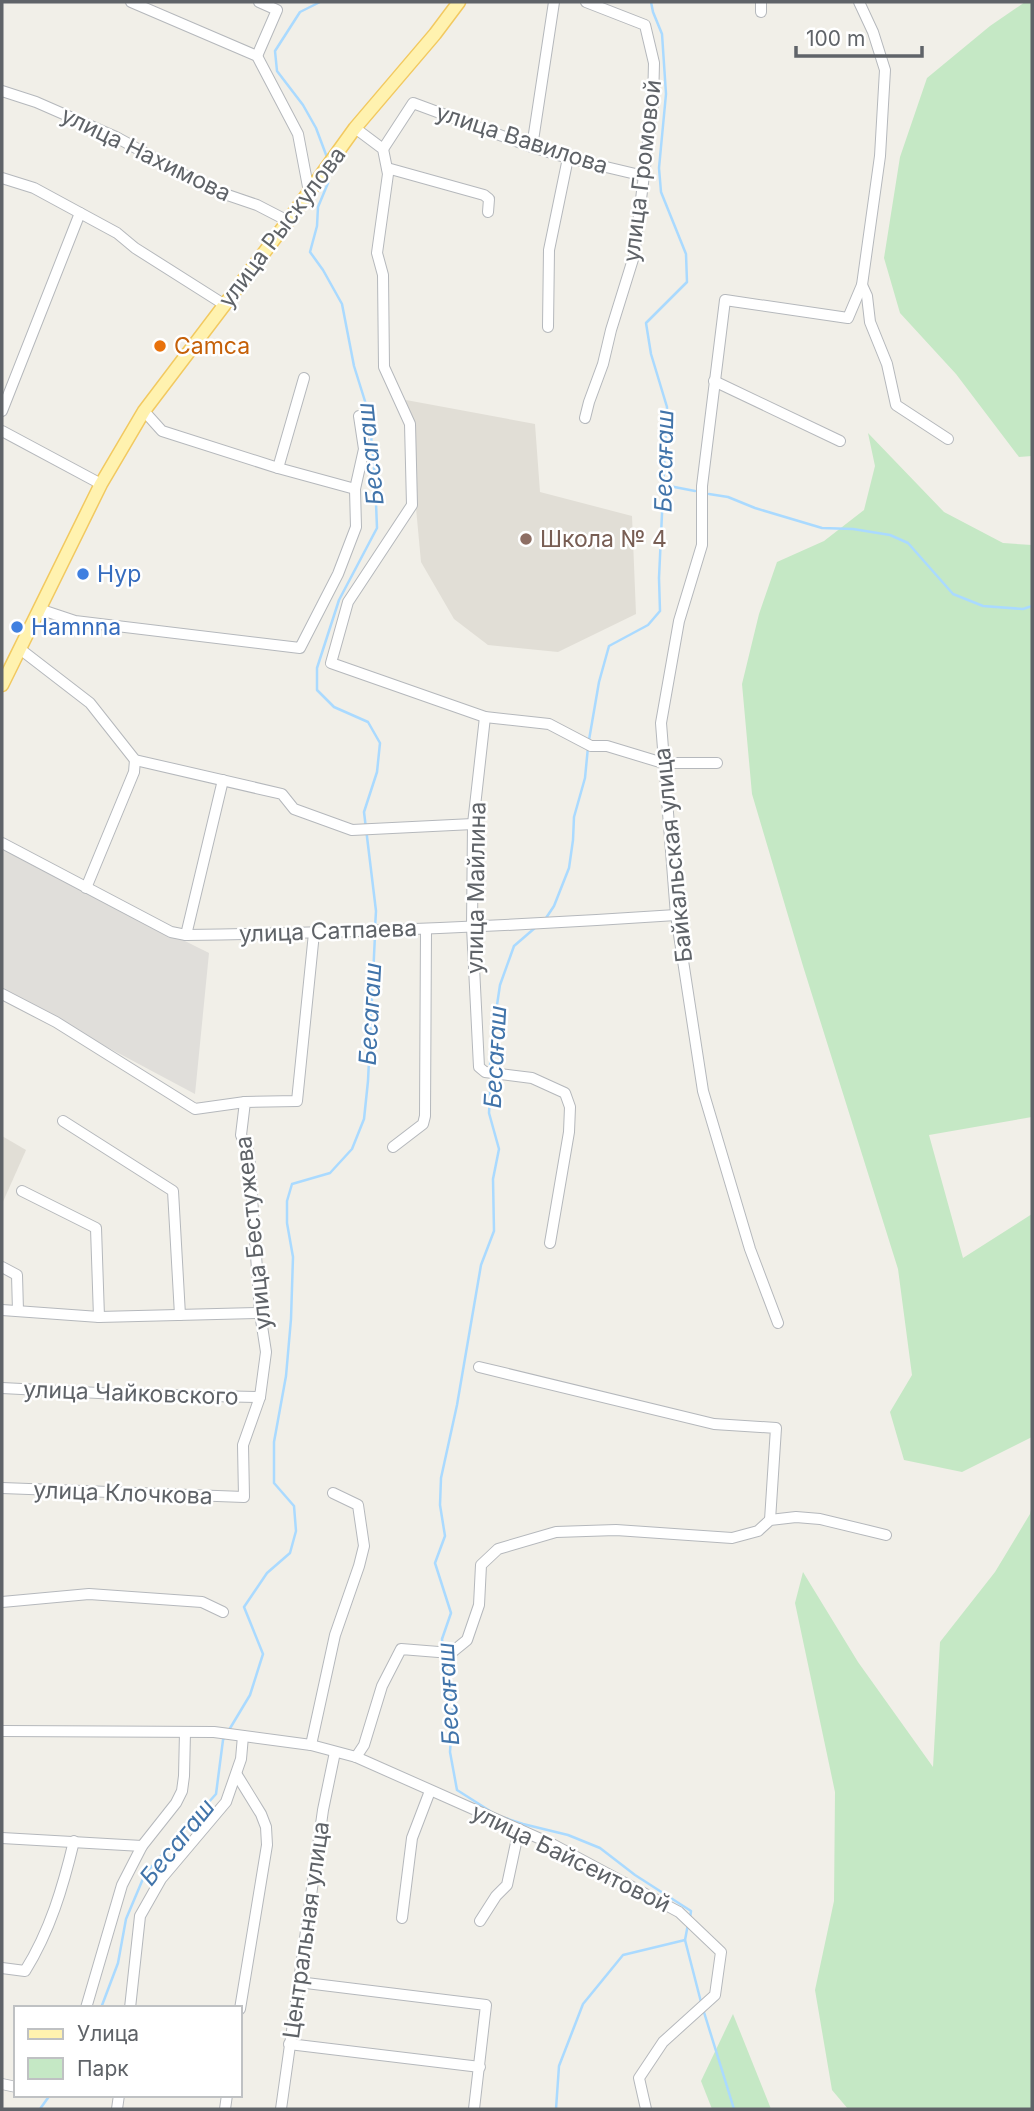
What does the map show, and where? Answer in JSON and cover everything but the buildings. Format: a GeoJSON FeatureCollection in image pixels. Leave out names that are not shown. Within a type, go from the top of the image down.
{"type":"FeatureCollection","features":[{"type":"Feature","properties":{"kind":"main road","name":"улица Рыскулова"},"geometry":{"type":"LineString","coordinates":[[2,685],[102,484],[144,411],[355,128],[459,2]]}},
{"type":"Feature","properties":{"kind":"street"},"geometry":{"type":"LineString","coordinates":[[131,2],[257,57],[298,134],[309,192]]}},
{"type":"Feature","properties":{"kind":"street"},"geometry":{"type":"LineString","coordinates":[[257,57],[277,10],[259,2]]}},
{"type":"Feature","properties":{"kind":"street"},"geometry":{"type":"LineString","coordinates":[[532,147],[554,2]]}},
{"type":"Feature","properties":{"kind":"street","name":"улица Громовой"},"geometry":{"type":"LineString","coordinates":[[585,418],[634,257],[653,102],[654,63],[646,24],[586,2]]}},
{"type":"Feature","properties":{"kind":"street"},"geometry":{"type":"LineString","coordinates":[[859,2],[873,32],[885,70],[880,156],[862,285],[867,296],[870,323],[887,364],[896,405],[948,439]]}},
{"type":"Feature","properties":{"kind":"street","name":"улица Нахимова"},"geometry":{"type":"LineString","coordinates":[[2,91],[36,102],[101,130],[210,190],[257,205],[288,221]]}},
{"type":"Feature","properties":{"kind":"street","name":"улица Вавилова"},"geometry":{"type":"LineString","coordinates":[[383,149],[413,103],[532,147],[644,176]]}},
{"type":"Feature","properties":{"kind":"street"},"geometry":{"type":"LineString","coordinates":[[355,128],[383,149],[388,173],[377,253],[383,275],[384,367],[410,424],[412,505],[348,601],[331,663],[485,718],[549,724],[591,746],[607,746],[663,762],[717,762]]}},
{"type":"Feature","properties":{"kind":"street"},"geometry":{"type":"LineString","coordinates":[[548,327],[549,250],[568,158]]}},
{"type":"Feature","properties":{"kind":"street"},"geometry":{"type":"LineString","coordinates":[[387,168],[484,195],[489,199],[488,212]]}},
{"type":"Feature","properties":{"kind":"street"},"geometry":{"type":"LineString","coordinates":[[2,178],[34,188],[117,233],[225,305]]}},
{"type":"Feature","properties":{"kind":"street"},"geometry":{"type":"LineString","coordinates":[[2,411],[80,214]]}},
{"type":"Feature","properties":{"kind":"street","name":"Байкальская улица"},"geometry":{"type":"LineString","coordinates":[[778,1323],[750,1249],[703,1091],[676,915],[661,723],[679,621],[702,545],[702,486],[725,299],[848,318],[862,285]]}},
{"type":"Feature","properties":{"kind":"street"},"geometry":{"type":"LineString","coordinates":[[278,468],[304,378]]}},
{"type":"Feature","properties":{"kind":"street"},"geometry":{"type":"LineString","coordinates":[[713,380],[840,441]]}},
{"type":"Feature","properties":{"kind":"street"},"geometry":{"type":"LineString","coordinates":[[144,411],[162,431],[355,489]]}},
{"type":"Feature","properties":{"kind":"street"},"geometry":{"type":"LineString","coordinates":[[39,609],[75,621],[300,648],[338,574],[356,527],[355,489],[364,449],[359,416]]}},
{"type":"Feature","properties":{"kind":"street"},"geometry":{"type":"LineString","coordinates":[[2,431],[102,484]]}},
{"type":"Feature","properties":{"kind":"street"},"geometry":{"type":"LineString","coordinates":[[20,649],[90,703],[135,760],[282,794],[294,809],[352,830],[474,824]]}},
{"type":"Feature","properties":{"kind":"street","name":"улица Майлина"},"geometry":{"type":"LineString","coordinates":[[485,718],[474,824],[472,927],[479,1067],[485,1072],[531,1078],[565,1093],[570,1107],[569,1132],[550,1243]]}},
{"type":"Feature","properties":{"kind":"street"},"geometry":{"type":"LineString","coordinates":[[86,888],[134,772],[135,760]]}},
{"type":"Feature","properties":{"kind":"street"},"geometry":{"type":"LineString","coordinates":[[186,935],[223,780]]}},
{"type":"Feature","properties":{"kind":"street","name":"улица Сатпаева"},"geometry":{"type":"LineString","coordinates":[[2,843],[171,932],[186,935],[364,932],[676,915]]}},
{"type":"Feature","properties":{"kind":"street"},"geometry":{"type":"LineString","coordinates":[[393,1147],[423,1124],[425,1116],[425,929]]}},
{"type":"Feature","properties":{"kind":"street","name":"улица Бестужева"},"geometry":{"type":"LineString","coordinates":[[244,1497],[243,1445],[260,1397],[266,1352],[260,1313],[249,1153],[241,1135],[245,1102],[297,1101],[314,933]]}},
{"type":"Feature","properties":{"kind":"street"},"geometry":{"type":"LineString","coordinates":[[2,994],[55,1021],[195,1109],[245,1102]]}},
{"type":"Feature","properties":{"kind":"street"},"geometry":{"type":"LineString","coordinates":[[63,1121],[173,1191],[180,1315]]}},
{"type":"Feature","properties":{"kind":"street"},"geometry":{"type":"LineString","coordinates":[[22,1191],[96,1228],[99,1317]]}},
{"type":"Feature","properties":{"kind":"street"},"geometry":{"type":"LineString","coordinates":[[2,1266],[17,1275],[18,1311]]}},
{"type":"Feature","properties":{"kind":"street"},"geometry":{"type":"LineString","coordinates":[[2,1310],[99,1317],[260,1313]]}},
{"type":"Feature","properties":{"kind":"street"},"geometry":{"type":"LineString","coordinates":[[480,1367],[714,1424],[776,1428],[770,1520]]}},
{"type":"Feature","properties":{"kind":"street","name":"улица Чайковского"},"geometry":{"type":"LineString","coordinates":[[2,1388],[260,1397]]}},
{"type":"Feature","properties":{"kind":"street","name":"улица Клочкова"},"geometry":{"type":"LineString","coordinates":[[2,1488],[244,1497]]}},
{"type":"Feature","properties":{"kind":"street"},"geometry":{"type":"LineString","coordinates":[[311,1745],[335,1635],[364,1546],[358,1506],[333,1493]]}},
{"type":"Feature","properties":{"kind":"street"},"geometry":{"type":"LineString","coordinates":[[356,1757],[364,1745],[382,1686],[401,1649],[451,1653],[467,1640],[479,1605],[481,1565],[498,1549],[556,1532],[616,1530],[732,1538],[758,1531],[770,1520],[796,1517],[820,1518],[886,1535]]}},
{"type":"Feature","properties":{"kind":"street"},"geometry":{"type":"LineString","coordinates":[[2,1602],[89,1594],[202,1602],[223,1612]]}},
{"type":"Feature","properties":{"kind":"street","name":"улица Байсеитовой"},"geometry":{"type":"LineString","coordinates":[[2,1731],[214,1732],[311,1745],[356,1757],[552,1844],[679,1912],[721,1952],[715,1995],[663,2042],[639,2078],[646,2109]]}},
{"type":"Feature","properties":{"kind":"street"},"geometry":{"type":"LineString","coordinates":[[87,2006],[122,1885],[142,1846],[176,1803],[182,1791],[185,1732]]}},
{"type":"Feature","properties":{"kind":"street"},"geometry":{"type":"LineString","coordinates":[[130,2006],[140,1916],[161,1879],[226,1802],[241,1759],[239,1736]]}},
{"type":"Feature","properties":{"kind":"street","name":"Центральная улица"},"geometry":{"type":"LineString","coordinates":[[282,2109],[323,1810],[335,1752]]}},
{"type":"Feature","properties":{"kind":"street"},"geometry":{"type":"LineString","coordinates":[[237,1775],[261,1814],[266,1827],[267,1845],[240,2006]]}},
{"type":"Feature","properties":{"kind":"street"},"geometry":{"type":"LineString","coordinates":[[402,1918],[412,1838],[430,1791]]}},
{"type":"Feature","properties":{"kind":"street"},"geometry":{"type":"LineString","coordinates":[[480,1921],[496,1896],[507,1885],[519,1829]]}},
{"type":"Feature","properties":{"kind":"street"},"geometry":{"type":"LineString","coordinates":[[2,1838],[142,1846]]}},
{"type":"Feature","properties":{"kind":"street"},"geometry":{"type":"LineString","coordinates":[[2,1968],[25,1972],[34,1957],[54,1915],[74,1841]]}},
{"type":"Feature","properties":{"kind":"street"},"geometry":{"type":"LineString","coordinates":[[298,1982],[486,2005],[474,2109]]}},
{"type":"Feature","properties":{"kind":"street"},"geometry":{"type":"LineString","coordinates":[[289,2044],[480,2067]]}},
{"type":"Feature","properties":{"kind":"shaded area","name":"Школа № 4"},"geometry":{"type":"Polygon","coordinates":[[[406,400],[535,424],[540,492],[632,516],[636,614],[558,652],[488,645],[454,619],[421,562],[406,400]]]}},
{"type":"Feature","properties":{"kind":"shaded area"},"geometry":{"type":"Polygon","coordinates":[[[2,850],[209,953],[195,1094],[2,991],[2,850]]]}},
{"type":"Feature","properties":{"kind":"shaded area"},"geometry":{"type":"Polygon","coordinates":[[[2,1136],[26,1150],[2,1204],[2,1136]]]}},
{"type":"Feature","properties":{"kind":"green space"},"geometry":{"type":"Polygon","coordinates":[[[1025,2],[1032,2],[1032,456],[1019,457],[956,374],[900,313],[884,258],[900,157],[927,78],[990,26],[1025,2]]]}},
{"type":"Feature","properties":{"kind":"green space"},"geometry":{"type":"Polygon","coordinates":[[[868,433],[944,512],[1003,543],[1032,545],[1032,1117],[929,1135],[963,1258],[1032,1214],[1032,1437],[962,1472],[904,1460],[890,1412],[912,1375],[898,1269],[752,794],[742,684],[759,614],[777,562],[824,541],[864,510],[875,466],[868,433]]]}},
{"type":"Feature","properties":{"kind":"green space"},"geometry":{"type":"Polygon","coordinates":[[[1032,1506],[1032,2109],[848,2109],[832,2090],[815,1990],[834,1901],[835,1792],[795,1603],[803,1572],[858,1662],[933,1767],[940,1642],[995,1572],[1030,1514],[1032,1506]]]}},
{"type":"Feature","properties":{"kind":"green space"},"geometry":{"type":"Polygon","coordinates":[[[733,2014],[771,2109],[712,2109],[701,2081],[733,2014]]]}},
{"type":"Feature","properties":{"kind":"waterway","name":"Бесагаш"},"geometry":{"type":"LineString","coordinates":[[320,2],[300,12],[275,51],[277,71],[303,105],[316,128],[328,160]]}},
{"type":"Feature","properties":{"kind":"waterway","name":"Бесағаш"},"geometry":{"type":"LineString","coordinates":[[589,740],[599,682],[609,646],[648,625],[660,611],[659,578],[667,407],[651,354],[646,323],[687,282],[686,254],[661,192],[659,168],[666,94],[662,34],[651,2]]}},
{"type":"Feature","properties":{"kind":"waterway","name":"Бесагаш"},"geometry":{"type":"LineString","coordinates":[[328,173],[328,183],[318,207],[317,226],[310,252],[342,304],[354,366],[369,414],[377,528],[339,600],[317,668],[317,690],[334,707],[368,722],[380,743],[377,772],[364,812],[376,911],[375,928]]}},
{"type":"Feature","properties":{"kind":"waterway"},"geometry":{"type":"LineString","coordinates":[[664,485],[695,491]]}},
{"type":"Feature","properties":{"kind":"waterway"},"geometry":{"type":"LineString","coordinates":[[709,494],[728,497],[822,528],[853,529],[890,535],[908,543],[953,594],[983,606],[1023,609],[1032,606]]}},
{"type":"Feature","properties":{"kind":"waterway","name":"Бесағаш"},"geometry":{"type":"LineString","coordinates":[[546,918],[554,906],[569,868],[574,817],[585,778],[588,747]]}},
{"type":"Feature","properties":{"kind":"waterway","name":"Бесағаш"},"geometry":{"type":"LineString","coordinates":[[490,1068],[500,985],[514,946],[536,927]]}},
{"type":"Feature","properties":{"kind":"waterway","name":"Бесагаш"},"geometry":{"type":"LineString","coordinates":[[229,1730],[250,1695],[263,1654],[244,1607],[267,1573],[290,1553],[296,1531],[294,1506],[274,1483],[274,1442],[286,1376],[291,1319],[293,1257],[287,1223],[287,1201],[292,1184],[330,1173],[352,1149],[364,1119],[375,935]]}},
{"type":"Feature","properties":{"kind":"waterway","name":"Бесағаш"},"geometry":{"type":"LineString","coordinates":[[443,1649],[442,1639],[451,1613],[435,1563],[445,1536],[440,1505],[441,1478],[457,1405],[481,1265],[494,1231],[493,1179],[499,1149],[489,1113],[491,1075]]}},
{"type":"Feature","properties":{"kind":"waterway","name":"Бесағаш"},"geometry":{"type":"LineString","coordinates":[[444,1655],[453,1706],[450,1752],[457,1790],[490,1811]]}},
{"type":"Feature","properties":{"kind":"waterway","name":"Бесагаш"},"geometry":{"type":"LineString","coordinates":[[102,2006],[118,1963],[126,1919],[145,1874],[216,1794],[223,1740],[226,1735]]}},
{"type":"Feature","properties":{"kind":"waterway","name":"Бесағаш"},"geometry":{"type":"LineString","coordinates":[[502,1817],[568,1835],[600,1848],[635,1875],[691,1911],[690,1918]]}},
{"type":"Feature","properties":{"kind":"waterway","name":"Бесағаш"},"geometry":{"type":"LineString","coordinates":[[688,1924],[685,1940],[701,2002]]}},
{"type":"Feature","properties":{"kind":"waterway"},"geometry":{"type":"LineString","coordinates":[[556,2109],[559,2066],[583,2004],[623,1955],[685,1940]]}},
{"type":"Feature","properties":{"kind":"waterway","name":"Бесағаш"},"geometry":{"type":"LineString","coordinates":[[703,2009],[734,2109]]}},
{"type":"Feature","properties":{"kind":"waterway","name":"Бесагаш"},"geometry":{"type":"LineString","coordinates":[[40,2109],[49,2097]]}},
{"type":"Feature","properties":{"kind":"place","name":"Camca"},"geometry":{"type":"Point","coordinates":[160,346]}},
{"type":"Feature","properties":{"kind":"place","name":"Школа № 4"},"geometry":{"type":"Point","coordinates":[526,539]}},
{"type":"Feature","properties":{"kind":"place","name":"Hyp"},"geometry":{"type":"Point","coordinates":[83,574]}},
{"type":"Feature","properties":{"kind":"place","name":"Hamnna"},"geometry":{"type":"Point","coordinates":[17,627]}}]}
